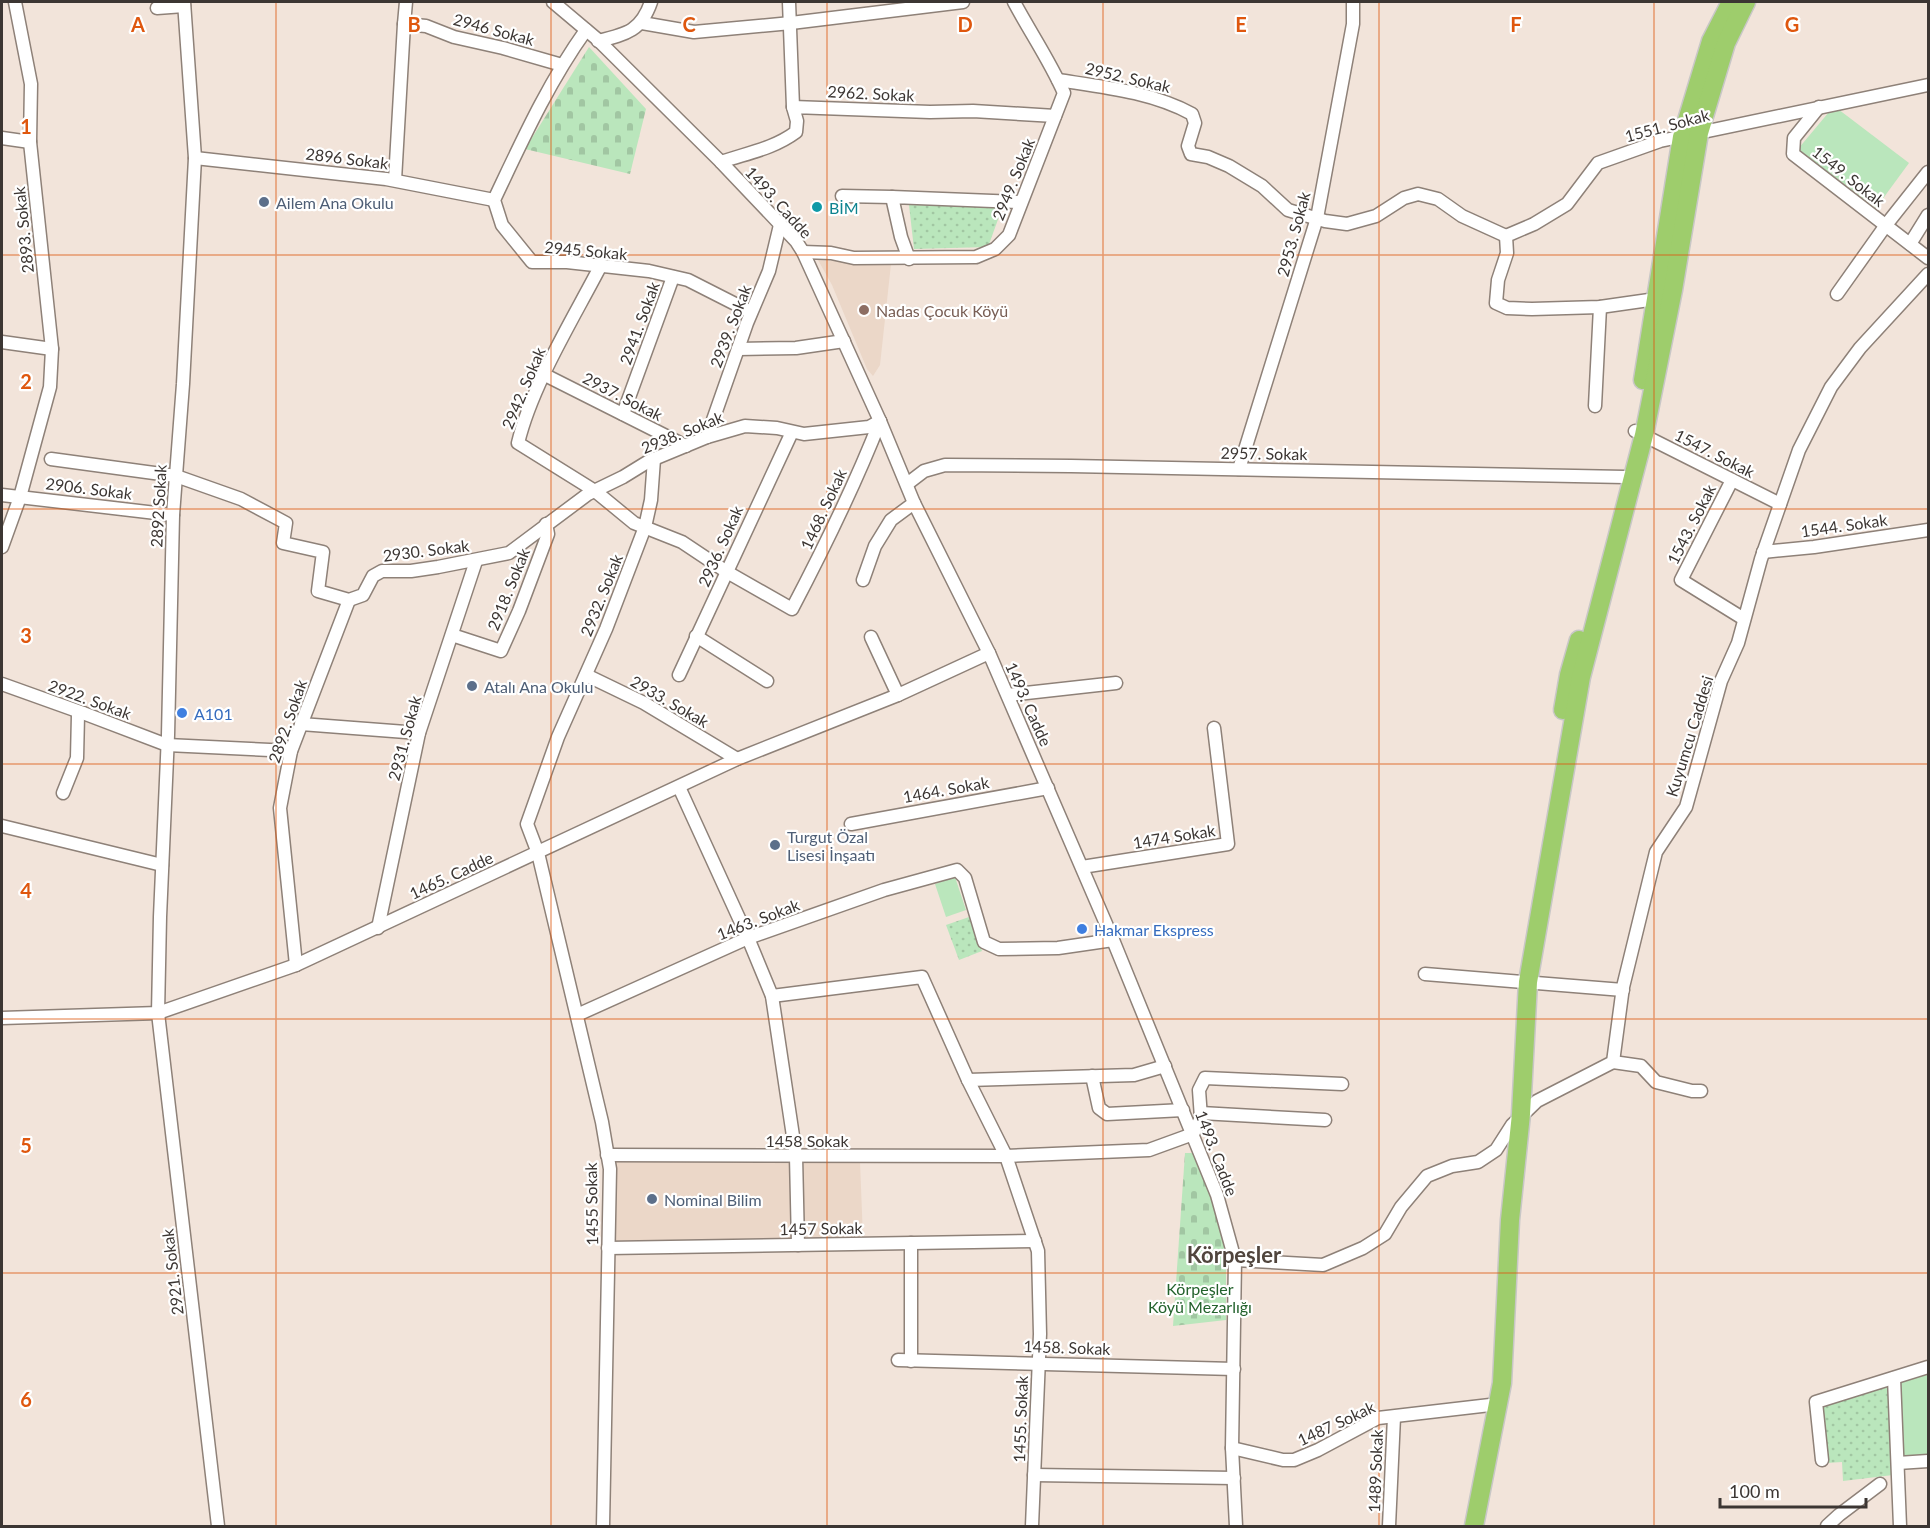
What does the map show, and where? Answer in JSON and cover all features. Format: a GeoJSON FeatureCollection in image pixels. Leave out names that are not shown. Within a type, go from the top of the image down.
{"type":"FeatureCollection","features":[{"type":"Feature","properties":{"kind":"highway"},"geometry":{"type":"LineString","coordinates":[[1474,1527],[1502,1383],[1525,982],[1569,675],[1625,477],[1640,433],[1656,299],[1711,41],[1731,2]]}},
{"type":"Feature","properties":{"kind":"highway"},"geometry":{"type":"LineString","coordinates":[[1525,982],[1581,677],[1673,290],[1691,135],[1726,43],[1746,2]]}},
{"type":"Feature","properties":{"kind":"highway"},"geometry":{"type":"LineString","coordinates":[[1467,1527],[1494,1384],[1516,1120]]}},
{"type":"Feature","properties":{"kind":"street","name":"2893. Sokak"},"geometry":{"type":"LineString","coordinates":[[15,2],[31,84],[30,142],[52,349]]}},
{"type":"Feature","properties":{"kind":"street"},"geometry":{"type":"LineString","coordinates":[[395,180],[406,2]]}},
{"type":"Feature","properties":{"kind":"street","name":"1493. Cadde"},"geometry":{"type":"LineString","coordinates":[[552,2],[598,41],[721,162],[803,252],[880,421],[914,503],[1008,695],[1193,1134],[1217,1195],[1235,1260],[1232,1448],[1236,1527]]}},
{"type":"Feature","properties":{"kind":"street"},"geometry":{"type":"LineString","coordinates":[[598,41],[626,34],[642,23],[651,2]]}},
{"type":"Feature","properties":{"kind":"street"},"geometry":{"type":"LineString","coordinates":[[721,162],[764,150],[796,132],[789,2]]}},
{"type":"Feature","properties":{"kind":"street"},"geometry":{"type":"LineString","coordinates":[[642,23],[693,32],[791,23],[963,2]]}},
{"type":"Feature","properties":{"kind":"street","name":"2949. Sokak"},"geometry":{"type":"LineString","coordinates":[[803,252],[831,253],[854,258],[976,257],[995,249],[1009,235],[1064,93],[1050,61],[1028,29],[1014,2]]}},
{"type":"Feature","properties":{"kind":"street","name":"2953. Sokak"},"geometry":{"type":"LineString","coordinates":[[1239,469],[1317,218],[1353,24],[1353,2]]}},
{"type":"Feature","properties":{"kind":"street"},"geometry":{"type":"LineString","coordinates":[[157,8],[184,4]]}},
{"type":"Feature","properties":{"kind":"street","name":"2892 Sokak"},"geometry":{"type":"LineString","coordinates":[[158,1013],[173,515],[183,384],[195,158],[184,4]]}},
{"type":"Feature","properties":{"kind":"street","name":"2946 Sokak"},"geometry":{"type":"LineString","coordinates":[[404,24],[426,26],[454,37],[562,65]]}},
{"type":"Feature","properties":{"kind":"street"},"geometry":{"type":"LineString","coordinates":[[494,200],[532,117],[562,65],[586,30]]}},
{"type":"Feature","properties":{"kind":"street","name":"2952. Sokak"},"geometry":{"type":"LineString","coordinates":[[1058,80],[1142,94],[1174,104],[1192,114],[1195,123],[1188,146],[1191,154],[1208,157],[1229,165],[1262,186],[1288,210],[1347,224],[1376,216],[1404,198],[1418,194],[1438,199],[1462,216],[1506,236]]}},
{"type":"Feature","properties":{"kind":"street","name":"1551. Sokak"},"geometry":{"type":"LineString","coordinates":[[1506,236],[1533,224],[1567,204],[1598,163],[1660,141],[1929,85]]}},
{"type":"Feature","properties":{"kind":"street","name":"2962. Sokak"},"geometry":{"type":"LineString","coordinates":[[793,107],[930,112],[973,111],[1055,116]]}},
{"type":"Feature","properties":{"kind":"street","name":"1549. Sokak"},"geometry":{"type":"LineString","coordinates":[[1819,107],[1794,138],[1793,154],[1929,258]]}},
{"type":"Feature","properties":{"kind":"street"},"geometry":{"type":"LineString","coordinates":[[2,138],[30,142]]}},
{"type":"Feature","properties":{"kind":"street","name":"2896 Sokak"},"geometry":{"type":"LineString","coordinates":[[195,158],[395,180],[494,200]]}},
{"type":"Feature","properties":{"kind":"street"},"geometry":{"type":"LineString","coordinates":[[1837,294],[1886,225],[1929,172]]}},
{"type":"Feature","properties":{"kind":"street"},"geometry":{"type":"LineString","coordinates":[[842,196],[1021,202]]}},
{"type":"Feature","properties":{"kind":"street"},"geometry":{"type":"LineString","coordinates":[[892,197],[901,237],[909,259]]}},
{"type":"Feature","properties":{"kind":"street","name":"2945 Sokak"},"geometry":{"type":"LineString","coordinates":[[494,200],[502,225],[532,262],[567,262],[649,271],[688,280],[752,312]]}},
{"type":"Feature","properties":{"kind":"street"},"geometry":{"type":"LineString","coordinates":[[1910,244],[1929,215]]}},
{"type":"Feature","properties":{"kind":"street","name":"2939. Sokak"},"geometry":{"type":"LineString","coordinates":[[707,437],[769,271],[780,225]]}},
{"type":"Feature","properties":{"kind":"street"},"geometry":{"type":"LineString","coordinates":[[1506,236],[1507,253],[1498,280],[1496,303],[1507,308],[1600,307],[1656,299]]}},
{"type":"Feature","properties":{"kind":"street","name":"2942. Sokak"},"geometry":{"type":"LineString","coordinates":[[595,491],[518,443],[523,424],[544,375],[601,265]]}},
{"type":"Feature","properties":{"kind":"street","name":"Kuyumcu Caddesi"},"geometry":{"type":"LineString","coordinates":[[1613,1062],[1623,990],[1656,852],[1686,807],[1721,681],[1738,644],[1763,552],[1799,450],[1831,387],[1860,348],[1928,276]]}},
{"type":"Feature","properties":{"kind":"street","name":"2941. Sokak"},"geometry":{"type":"LineString","coordinates":[[623,414],[673,277]]}},
{"type":"Feature","properties":{"kind":"street"},"geometry":{"type":"LineString","coordinates":[[1595,406],[1600,307]]}},
{"type":"Feature","properties":{"kind":"street"},"geometry":{"type":"LineString","coordinates":[[738,349],[796,348],[844,341]]}},
{"type":"Feature","properties":{"kind":"street"},"geometry":{"type":"LineString","coordinates":[[2,342],[52,349],[50,387],[20,497],[2,547]]}},
{"type":"Feature","properties":{"kind":"street","name":"2937. Sokak"},"geometry":{"type":"LineString","coordinates":[[544,375],[686,446]]}},
{"type":"Feature","properties":{"kind":"street","name":"2938. Sokak"},"geometry":{"type":"LineString","coordinates":[[546,524],[588,494],[654,459],[707,437],[745,426],[804,434],[868,427],[880,421]]}},
{"type":"Feature","properties":{"kind":"street","name":"1468. Sokak"},"geometry":{"type":"LineString","coordinates":[[727,572],[792,609],[814,568],[880,421]]}},
{"type":"Feature","properties":{"kind":"street","name":"2936. Sokak"},"geometry":{"type":"LineString","coordinates":[[679,675],[792,432]]}},
{"type":"Feature","properties":{"kind":"street","name":"1547. Sokak"},"geometry":{"type":"LineString","coordinates":[[1640,433],[1780,504]]}},
{"type":"Feature","properties":{"kind":"street"},"geometry":{"type":"LineString","coordinates":[[51,459],[176,476],[241,499],[286,523],[283,543],[323,552],[318,591],[349,600]]}},
{"type":"Feature","properties":{"kind":"street","name":"2932. Sokak"},"geometry":{"type":"LineString","coordinates":[[538,853],[527,824],[558,737],[606,629],[645,527],[651,500],[654,459]]}},
{"type":"Feature","properties":{"kind":"street","name":"2957. Sokak"},"geometry":{"type":"LineString","coordinates":[[906,484],[924,471],[945,465],[1625,477]]}},
{"type":"Feature","properties":{"kind":"street","name":"1543. Sokak"},"geometry":{"type":"LineString","coordinates":[[1732,480],[1681,580],[1744,620]]}},
{"type":"Feature","properties":{"kind":"street"},"geometry":{"type":"LineString","coordinates":[[595,491],[634,523],[682,542],[727,572]]}},
{"type":"Feature","properties":{"kind":"street","name":"2906. Sokak"},"geometry":{"type":"LineString","coordinates":[[2,495],[173,515]]}},
{"type":"Feature","properties":{"kind":"street"},"geometry":{"type":"LineString","coordinates":[[863,580],[875,546],[891,520],[914,503]]}},
{"type":"Feature","properties":{"kind":"street","name":"2930. Sokak"},"geometry":{"type":"LineString","coordinates":[[349,600],[363,596],[373,576],[382,571],[411,571],[476,561],[508,553],[525,543],[546,524]]}},
{"type":"Feature","properties":{"kind":"street","name":"2918. Sokak"},"geometry":{"type":"LineString","coordinates":[[452,635],[501,651],[548,534],[546,524]]}},
{"type":"Feature","properties":{"kind":"street","name":"1544. Sokak"},"geometry":{"type":"LineString","coordinates":[[1763,552],[1929,530]]}},
{"type":"Feature","properties":{"kind":"street","name":"2931. Sokak"},"geometry":{"type":"LineString","coordinates":[[378,927],[419,732],[476,561]]}},
{"type":"Feature","properties":{"kind":"street","name":"2892. Sokak"},"geometry":{"type":"LineString","coordinates":[[296,965],[280,808],[291,751],[349,600]]}},
{"type":"Feature","properties":{"kind":"street"},"geometry":{"type":"LineString","coordinates":[[696,636],[767,681]]}},
{"type":"Feature","properties":{"kind":"street"},"geometry":{"type":"LineString","coordinates":[[871,637],[898,695]]}},
{"type":"Feature","properties":{"kind":"street","name":"1465. Cadde"},"geometry":{"type":"LineString","coordinates":[[2,1018],[158,1013],[296,965],[737,759],[898,695],[989,653]]}},
{"type":"Feature","properties":{"kind":"street","name":"2933. Sokak"},"geometry":{"type":"LineString","coordinates":[[586,675],[644,703],[737,759]]}},
{"type":"Feature","properties":{"kind":"street"},"geometry":{"type":"LineString","coordinates":[[1008,695],[1116,683]]}},
{"type":"Feature","properties":{"kind":"street","name":"2922. Sokak"},"geometry":{"type":"LineString","coordinates":[[2,684],[167,746],[291,751]]}},
{"type":"Feature","properties":{"kind":"street"},"geometry":{"type":"LineString","coordinates":[[63,793],[77,758],[78,715],[83,713]]}},
{"type":"Feature","properties":{"kind":"street"},"geometry":{"type":"LineString","coordinates":[[301,724],[419,732]]}},
{"type":"Feature","properties":{"kind":"street","name":"1474 Sokak"},"geometry":{"type":"LineString","coordinates":[[1082,867],[1228,844],[1214,728]]}},
{"type":"Feature","properties":{"kind":"street"},"geometry":{"type":"LineString","coordinates":[[679,787],[772,996],[796,1156],[798,1245]]}},
{"type":"Feature","properties":{"kind":"street","name":"1464. Sokak"},"geometry":{"type":"LineString","coordinates":[[850,824],[1048,788]]}},
{"type":"Feature","properties":{"kind":"street"},"geometry":{"type":"LineString","coordinates":[[2,826],[162,865]]}},
{"type":"Feature","properties":{"kind":"street","name":"1455 Sokak"},"geometry":{"type":"LineString","coordinates":[[538,853],[610,1169],[603,1527]]}},
{"type":"Feature","properties":{"kind":"street","name":"1463. Sokak"},"geometry":{"type":"LineString","coordinates":[[576,1015],[748,938],[885,890],[957,870],[965,878],[984,942],[999,949],[1058,948],[1113,940]]}},
{"type":"Feature","properties":{"kind":"street"},"geometry":{"type":"LineString","coordinates":[[1425,974],[1623,990]]}},
{"type":"Feature","properties":{"kind":"street","name":"1455. Sokak"},"geometry":{"type":"LineString","coordinates":[[772,996],[922,977],[968,1080],[1006,1156],[1038,1251],[1038,1363],[1032,1527]]}},
{"type":"Feature","properties":{"kind":"street","name":"2921. Sokak"},"geometry":{"type":"LineString","coordinates":[[158,1013],[218,1527]]}},
{"type":"Feature","properties":{"kind":"street"},"geometry":{"type":"LineString","coordinates":[[1235,1260],[1323,1265],[1363,1248],[1385,1234],[1401,1207],[1427,1176],[1452,1166],[1478,1162],[1496,1150],[1516,1120],[1538,1101],[1613,1062],[1641,1066],[1656,1082],[1701,1091]]}},
{"type":"Feature","properties":{"kind":"street"},"geometry":{"type":"LineString","coordinates":[[968,1080],[1134,1075],[1165,1066]]}},
{"type":"Feature","properties":{"kind":"street"},"geometry":{"type":"LineString","coordinates":[[1092,1076],[1099,1108],[1107,1114],[1183,1110]]}},
{"type":"Feature","properties":{"kind":"street"},"geometry":{"type":"LineString","coordinates":[[1193,1134],[1201,1118],[1199,1090],[1205,1078],[1342,1084]]}},
{"type":"Feature","properties":{"kind":"street"},"geometry":{"type":"LineString","coordinates":[[1201,1113],[1325,1120]]}},
{"type":"Feature","properties":{"kind":"street","name":"1458 Sokak"},"geometry":{"type":"LineString","coordinates":[[608,1155],[1006,1156],[1149,1150],[1193,1134]]}},
{"type":"Feature","properties":{"kind":"street","name":"1457 Sokak"},"geometry":{"type":"LineString","coordinates":[[609,1248],[1035,1241]]}},
{"type":"Feature","properties":{"kind":"street"},"geometry":{"type":"LineString","coordinates":[[911,1243],[911,1360]]}},
{"type":"Feature","properties":{"kind":"street","name":"1458. Sokak"},"geometry":{"type":"LineString","coordinates":[[898,1360],[1234,1369]]}},
{"type":"Feature","properties":{"kind":"street"},"geometry":{"type":"LineString","coordinates":[[1822,1461],[1816,1402],[1929,1367]]}},
{"type":"Feature","properties":{"kind":"street"},"geometry":{"type":"LineString","coordinates":[[1894,1378],[1900,1527]]}},
{"type":"Feature","properties":{"kind":"street","name":"1487 Sokak"},"geometry":{"type":"LineString","coordinates":[[1232,1448],[1283,1460],[1294,1460],[1378,1418],[1490,1405]]}},
{"type":"Feature","properties":{"kind":"street","name":"1489 Sokak"},"geometry":{"type":"LineString","coordinates":[[1389,1527],[1394,1417]]}},
{"type":"Feature","properties":{"kind":"street"},"geometry":{"type":"LineString","coordinates":[[1898,1462],[1929,1461]]}},
{"type":"Feature","properties":{"kind":"street"},"geometry":{"type":"LineString","coordinates":[[1034,1475],[1234,1478]]}},
{"type":"Feature","properties":{"kind":"street"},"geometry":{"type":"LineString","coordinates":[[1827,1527],[1880,1484]]}},
{"type":"Feature","properties":{"kind":"shaded area","name":"Nadas Çocuk Köyü"},"geometry":{"type":"Polygon","coordinates":[[[818,260],[891,264],[880,365],[873,376],[867,369],[832,285],[818,260]]]}},
{"type":"Feature","properties":{"kind":"shaded area"},"geometry":{"type":"Polygon","coordinates":[[[616,1162],[860,1162],[863,1238],[615,1242],[616,1162]]]}},
{"type":"Feature","properties":{"kind":"green space"},"geometry":{"type":"Polygon","coordinates":[[[589,47],[646,109],[630,174],[525,149],[589,47]]]}},
{"type":"Feature","properties":{"kind":"green space"},"geometry":{"type":"Polygon","coordinates":[[[1834,106],[1909,163],[1876,208],[1798,149],[1834,106]]]}},
{"type":"Feature","properties":{"kind":"green space"},"geometry":{"type":"Polygon","coordinates":[[[909,205],[997,206],[1000,214],[988,247],[914,249],[909,205]]]}},
{"type":"Feature","properties":{"kind":"green space"},"geometry":{"type":"Polygon","coordinates":[[[955,877],[966,910],[946,917],[935,884],[955,877]]]}},
{"type":"Feature","properties":{"kind":"green space"},"geometry":{"type":"Polygon","coordinates":[[[969,917],[982,951],[959,960],[946,925],[969,917]]]}},
{"type":"Feature","properties":{"kind":"green space","name":"Körpeşler Köyü Mezarlığı"},"geometry":{"type":"Polygon","coordinates":[[[1185,1153],[1193,1153],[1226,1240],[1226,1320],[1173,1326],[1185,1153]]]}},
{"type":"Feature","properties":{"kind":"green space"},"geometry":{"type":"Polygon","coordinates":[[[1928,1372],[1928,1457],[1902,1459],[1899,1381],[1928,1372]]]}},
{"type":"Feature","properties":{"kind":"green space"},"geometry":{"type":"Polygon","coordinates":[[[1890,1384],[1893,1475],[1843,1481],[1842,1462],[1827,1463],[1821,1405],[1890,1384]]]}},
{"type":"Feature","properties":{"kind":"place","name":"Ailem Ana Okulu"},"geometry":{"type":"Point","coordinates":[264,202]}},
{"type":"Feature","properties":{"kind":"place","name":"BİM"},"geometry":{"type":"Point","coordinates":[817,207]}},
{"type":"Feature","properties":{"kind":"place","name":"Nadas Çocuk Köyü"},"geometry":{"type":"Point","coordinates":[864,310]}},
{"type":"Feature","properties":{"kind":"place","name":"Atalı Ana Okulu"},"geometry":{"type":"Point","coordinates":[472,686]}},
{"type":"Feature","properties":{"kind":"place","name":"A101"},"geometry":{"type":"Point","coordinates":[182,713]}},
{"type":"Feature","properties":{"kind":"place","name":"Turgut Özal Lisesi İnşaatı"},"geometry":{"type":"Point","coordinates":[775,845]}},
{"type":"Feature","properties":{"kind":"place","name":"Hakmar Ekspress"},"geometry":{"type":"Point","coordinates":[1082,929]}},
{"type":"Feature","properties":{"kind":"place","name":"Nominal Bilim"},"geometry":{"type":"Point","coordinates":[652,1199]}},
{"type":"Feature","properties":{"kind":"district","name":"Körpeşler"},"geometry":{"type":"Point","coordinates":[1234,1254]}}]}
